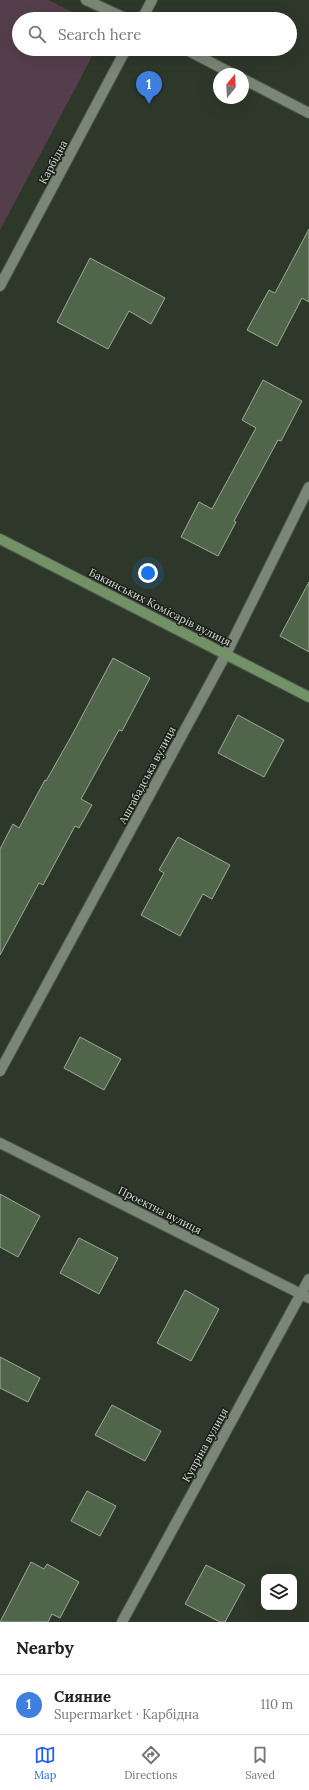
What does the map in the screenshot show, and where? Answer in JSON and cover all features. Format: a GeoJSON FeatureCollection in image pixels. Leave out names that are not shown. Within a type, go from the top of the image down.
{"type":"FeatureCollection","features":[{"type":"Feature","properties":{"kind":"street"},"geometry":{"type":"LineString","coordinates":[[86,0],[111,12]]}},
{"type":"Feature","properties":{"kind":"street"},"geometry":{"type":"LineString","coordinates":[[146,12],[152,0]]}},
{"type":"Feature","properties":{"kind":"street","name":"Карбідна"},"geometry":{"type":"LineString","coordinates":[[0,286],[122,56]]}},
{"type":"Feature","properties":{"kind":"street"},"geometry":{"type":"LineString","coordinates":[[198,56],[221,68]]}},
{"type":"Feature","properties":{"kind":"street"},"geometry":{"type":"LineString","coordinates":[[249,82],[309,113]]}},
{"type":"Feature","properties":{"kind":"street","name":"Ашгабадська вулиця"},"geometry":{"type":"LineString","coordinates":[[0,1071],[226,654],[309,487]]}},
{"type":"Feature","properties":{"kind":"street","name":"Бакинських Комісарів вулиця"},"geometry":{"type":"LineString","coordinates":[[0,539],[309,697]]}},
{"type":"Feature","properties":{"kind":"street","name":"Проектна вулиця"},"geometry":{"type":"LineString","coordinates":[[0,1143],[305,1296]]}},
{"type":"Feature","properties":{"kind":"street","name":"Купріна вулиця"},"geometry":{"type":"LineString","coordinates":[[122,1622],[305,1296],[309,1279]]}},
{"type":"Feature","properties":{"kind":"shaded area"},"geometry":{"type":"Polygon","coordinates":[[[0,0],[49,0],[72,12],[12,12],[12,56],[92,56],[0,230],[0,0]]]}},
{"type":"Feature","properties":{"kind":"building"},"geometry":{"type":"Polygon","coordinates":[[[309,229],[309,302],[302,298],[277,346],[247,330],[269,290],[275,293],[309,229]]]}},
{"type":"Feature","properties":{"kind":"building"},"geometry":{"type":"Polygon","coordinates":[[[90,258],[165,298],[151,324],[129,311],[108,349],[57,322],[90,258]]]}},
{"type":"Feature","properties":{"kind":"building"},"geometry":{"type":"Polygon","coordinates":[[[263,380],[302,401],[281,441],[278,440],[234,521],[236,522],[218,556],[181,537],[199,502],[212,509],[256,428],[242,420],[263,380]]]}},
{"type":"Feature","properties":{"kind":"building"},"geometry":{"type":"Polygon","coordinates":[[[309,582],[309,652],[280,636],[309,582]]]}},
{"type":"Feature","properties":{"kind":"building"},"geometry":{"type":"Polygon","coordinates":[[[113,658],[150,678],[122,731],[119,730],[81,799],[92,805],[79,828],[75,826],[43,885],[39,883],[0,955],[0,849],[13,824],[19,828],[72,735],[113,658]]]}},
{"type":"Feature","properties":{"kind":"building"},"geometry":{"type":"Polygon","coordinates":[[[238,715],[284,740],[264,777],[218,753],[238,715]]]}},
{"type":"Feature","properties":{"kind":"building"},"geometry":{"type":"Polygon","coordinates":[[[178,837],[230,865],[212,899],[203,894],[180,936],[141,915],[164,873],[159,870],[178,837]]]}},
{"type":"Feature","properties":{"kind":"building"},"geometry":{"type":"Polygon","coordinates":[[[80,1037],[121,1059],[104,1090],[64,1068],[80,1037]]]}},
{"type":"Feature","properties":{"kind":"building"},"geometry":{"type":"Polygon","coordinates":[[[0,1194],[40,1216],[18,1257],[0,1247],[0,1194]]]}},
{"type":"Feature","properties":{"kind":"building"},"geometry":{"type":"Polygon","coordinates":[[[79,1238],[118,1258],[99,1294],[60,1273],[79,1238]]]}},
{"type":"Feature","properties":{"kind":"building"},"geometry":{"type":"Polygon","coordinates":[[[185,1290],[219,1309],[191,1361],[157,1343],[185,1290]]]}},
{"type":"Feature","properties":{"kind":"building"},"geometry":{"type":"Polygon","coordinates":[[[0,1357],[40,1378],[28,1402],[0,1388],[0,1357]]]}},
{"type":"Feature","properties":{"kind":"building"},"geometry":{"type":"Polygon","coordinates":[[[112,1405],[161,1431],[145,1461],[95,1435],[112,1405]]]}},
{"type":"Feature","properties":{"kind":"building"},"geometry":{"type":"Polygon","coordinates":[[[87,1491],[116,1506],[100,1536],[71,1521],[87,1491]]]}},
{"type":"Feature","properties":{"kind":"building"},"geometry":{"type":"Polygon","coordinates":[[[31,1562],[44,1569],[47,1564],[79,1582],[60,1618],[52,1614],[48,1622],[0,1622],[31,1562]]]}},
{"type":"Feature","properties":{"kind":"building"},"geometry":{"type":"Polygon","coordinates":[[[206,1565],[245,1585],[225,1622],[220,1622],[185,1604],[206,1565]]]}},
{"type":"Feature","properties":{"kind":"place","name":"Сияние"},"geometry":{"type":"Point","coordinates":[149,104]}}]}
